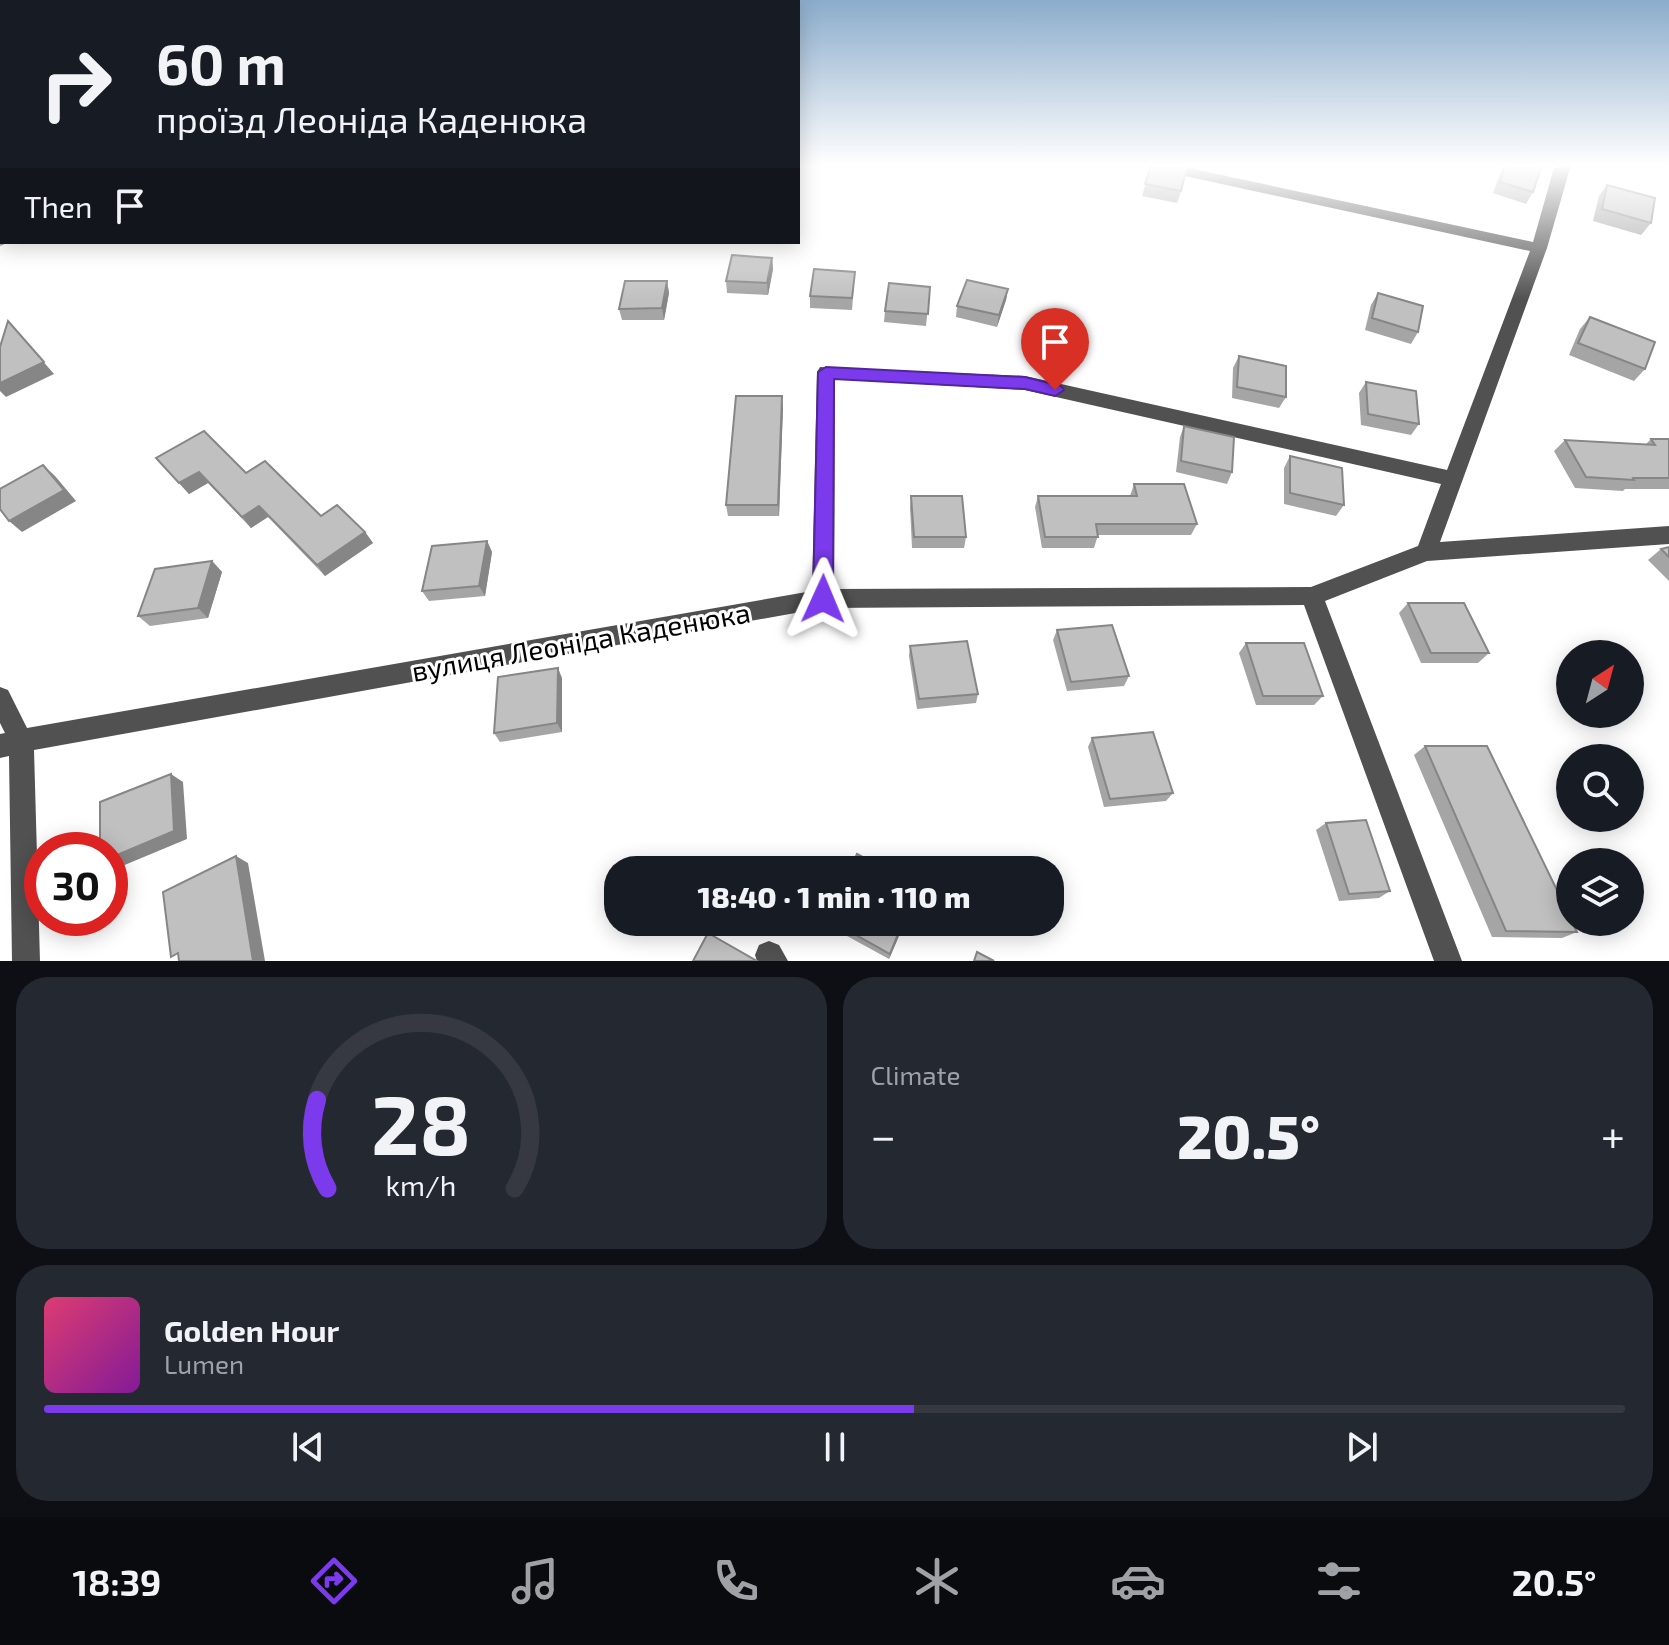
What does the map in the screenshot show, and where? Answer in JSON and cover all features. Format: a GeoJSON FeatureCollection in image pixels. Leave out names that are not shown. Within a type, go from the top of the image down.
{"type":"FeatureCollection","features":[{"type":"Feature","properties":{"kind":"street"},"geometry":{"type":"LineString","coordinates":[[1362,210],[1539,248]]}},
{"type":"Feature","properties":{"kind":"street"},"geometry":{"type":"LineString","coordinates":[[1426,552],[1539,248],[1549,210]]}},
{"type":"Feature","properties":{"kind":"street"},"geometry":{"type":"LineString","coordinates":[[823,599],[826,372],[1025,383],[1454,479]]}},
{"type":"Feature","properties":{"kind":"street","name":"вулиця Леоніда Каденюка"},"geometry":{"type":"LineString","coordinates":[[10,744],[823,599],[1312,596],[1426,552],[1669,535]]}},
{"type":"Feature","properties":{"kind":"street"},"geometry":{"type":"LineString","coordinates":[[1312,596],[1448,961]]}},
{"type":"Feature","properties":{"kind":"street"},"geometry":{"type":"LineString","coordinates":[[0,698],[10,744],[26,961]]}},
{"type":"Feature","properties":{"kind":"building"},"geometry":{"type":"Polygon","coordinates":[[[1605,210],[1653,210],[1651,223],[1605,210]]]}},
{"type":"Feature","properties":{"kind":"building"},"geometry":{"type":"Polygon","coordinates":[[[732,255],[772,258],[767,283],[726,281],[732,255]]]}},
{"type":"Feature","properties":{"kind":"building"},"geometry":{"type":"Polygon","coordinates":[[[814,269],[855,272],[852,298],[810,296],[814,269]]]}},
{"type":"Feature","properties":{"kind":"building"},"geometry":{"type":"Polygon","coordinates":[[[967,280],[1008,289],[999,315],[957,306],[967,280]]]}},
{"type":"Feature","properties":{"kind":"building"},"geometry":{"type":"Polygon","coordinates":[[[625,281],[667,281],[662,308],[619,309],[625,281]]]}},
{"type":"Feature","properties":{"kind":"building"},"geometry":{"type":"Polygon","coordinates":[[[889,283],[930,287],[928,314],[885,311],[889,283]]]}},
{"type":"Feature","properties":{"kind":"building"},"geometry":{"type":"Polygon","coordinates":[[[1378,293],[1423,306],[1418,332],[1372,318],[1378,293]]]}},
{"type":"Feature","properties":{"kind":"building"},"geometry":{"type":"Polygon","coordinates":[[[1590,317],[1655,342],[1645,369],[1578,343],[1590,317]]]}},
{"type":"Feature","properties":{"kind":"building"},"geometry":{"type":"Polygon","coordinates":[[[8,321],[44,362],[0,383],[0,347],[8,321]]]}},
{"type":"Feature","properties":{"kind":"building"},"geometry":{"type":"Polygon","coordinates":[[[1239,356],[1286,366],[1286,397],[1237,387],[1239,356]]]}},
{"type":"Feature","properties":{"kind":"building"},"geometry":{"type":"Polygon","coordinates":[[[1366,382],[1416,391],[1419,424],[1368,414],[1366,382]]]}},
{"type":"Feature","properties":{"kind":"building"},"geometry":{"type":"Polygon","coordinates":[[[736,396],[782,396],[778,505],[726,505],[736,396]]]}},
{"type":"Feature","properties":{"kind":"building"},"geometry":{"type":"Polygon","coordinates":[[[1184,426],[1234,437],[1232,472],[1181,461],[1184,426]]]}},
{"type":"Feature","properties":{"kind":"building"},"geometry":{"type":"Polygon","coordinates":[[[204,431],[246,473],[265,461],[321,516],[337,505],[365,532],[317,565],[259,506],[242,517],[199,472],[179,483],[156,458],[204,431]]]}},
{"type":"Feature","properties":{"kind":"building"},"geometry":{"type":"Polygon","coordinates":[[[1651,439],[1669,439],[1669,478],[1634,480],[1586,477],[1565,440],[1655,445],[1651,439]]]}},
{"type":"Feature","properties":{"kind":"building"},"geometry":{"type":"Polygon","coordinates":[[[1290,456],[1342,468],[1344,505],[1290,493],[1290,456]]]}},
{"type":"Feature","properties":{"kind":"building"},"geometry":{"type":"Polygon","coordinates":[[[43,465],[64,490],[9,521],[0,509],[0,489],[43,465]]]}},
{"type":"Feature","properties":{"kind":"building"},"geometry":{"type":"Polygon","coordinates":[[[1134,484],[1184,484],[1197,524],[1096,524],[1098,537],[1045,537],[1038,496],[1137,496],[1134,484]]]}},
{"type":"Feature","properties":{"kind":"building"},"geometry":{"type":"Polygon","coordinates":[[[911,496],[962,496],[966,537],[914,537],[911,496]]]}},
{"type":"Feature","properties":{"kind":"building"},"geometry":{"type":"Polygon","coordinates":[[[487,541],[479,586],[422,591],[432,546],[487,541]]]}},
{"type":"Feature","properties":{"kind":"building"},"geometry":{"type":"Polygon","coordinates":[[[212,561],[198,608],[138,616],[155,569],[212,561]]]}},
{"type":"Feature","properties":{"kind":"building"},"geometry":{"type":"Polygon","coordinates":[[[1408,603],[1464,603],[1489,653],[1431,653],[1408,603]]]}},
{"type":"Feature","properties":{"kind":"building"},"geometry":{"type":"Polygon","coordinates":[[[1112,625],[1129,676],[1071,682],[1057,630],[1112,625]]]}},
{"type":"Feature","properties":{"kind":"building"},"geometry":{"type":"Polygon","coordinates":[[[967,641],[978,694],[919,699],[910,646],[967,641]]]}},
{"type":"Feature","properties":{"kind":"building"},"geometry":{"type":"Polygon","coordinates":[[[1246,643],[1304,643],[1323,696],[1263,696],[1246,643]]]}},
{"type":"Feature","properties":{"kind":"building"},"geometry":{"type":"Polygon","coordinates":[[[558,668],[557,723],[494,733],[498,677],[558,668]]]}},
{"type":"Feature","properties":{"kind":"building"},"geometry":{"type":"Polygon","coordinates":[[[1153,732],[1173,793],[1110,799],[1092,738],[1153,732]]]}},
{"type":"Feature","properties":{"kind":"building"},"geometry":{"type":"Polygon","coordinates":[[[1425,746],[1487,746],[1556,888],[1556,932],[1506,931],[1425,746]]]}},
{"type":"Feature","properties":{"kind":"building"},"geometry":{"type":"Polygon","coordinates":[[[171,774],[174,831],[128,850],[128,832],[100,832],[100,802],[171,774]]]}},
{"type":"Feature","properties":{"kind":"building"},"geometry":{"type":"Polygon","coordinates":[[[1366,820],[1390,891],[1349,894],[1326,823],[1366,820]]]}},
{"type":"Feature","properties":{"kind":"building"},"geometry":{"type":"Polygon","coordinates":[[[236,856],[253,961],[179,961],[178,953],[171,957],[163,892],[236,856]]]}},
{"type":"Feature","properties":{"kind":"building"},"geometry":{"type":"Polygon","coordinates":[[[706,936],[713,936],[757,961],[693,961],[706,936]]]}},
{"type":"Feature","properties":{"kind":"building"},"geometry":{"type":"Polygon","coordinates":[[[858,936],[897,936],[890,954],[858,936]]]}},
{"type":"Feature","properties":{"kind":"building"},"geometry":{"type":"Polygon","coordinates":[[[977,952],[994,961],[974,961],[977,952]]]}},
{"type":"Feature","properties":{"kind":"route"},"geometry":{"type":"LineString","coordinates":[[823,599],[826,372],[1025,383],[1055,390]]}}]}
